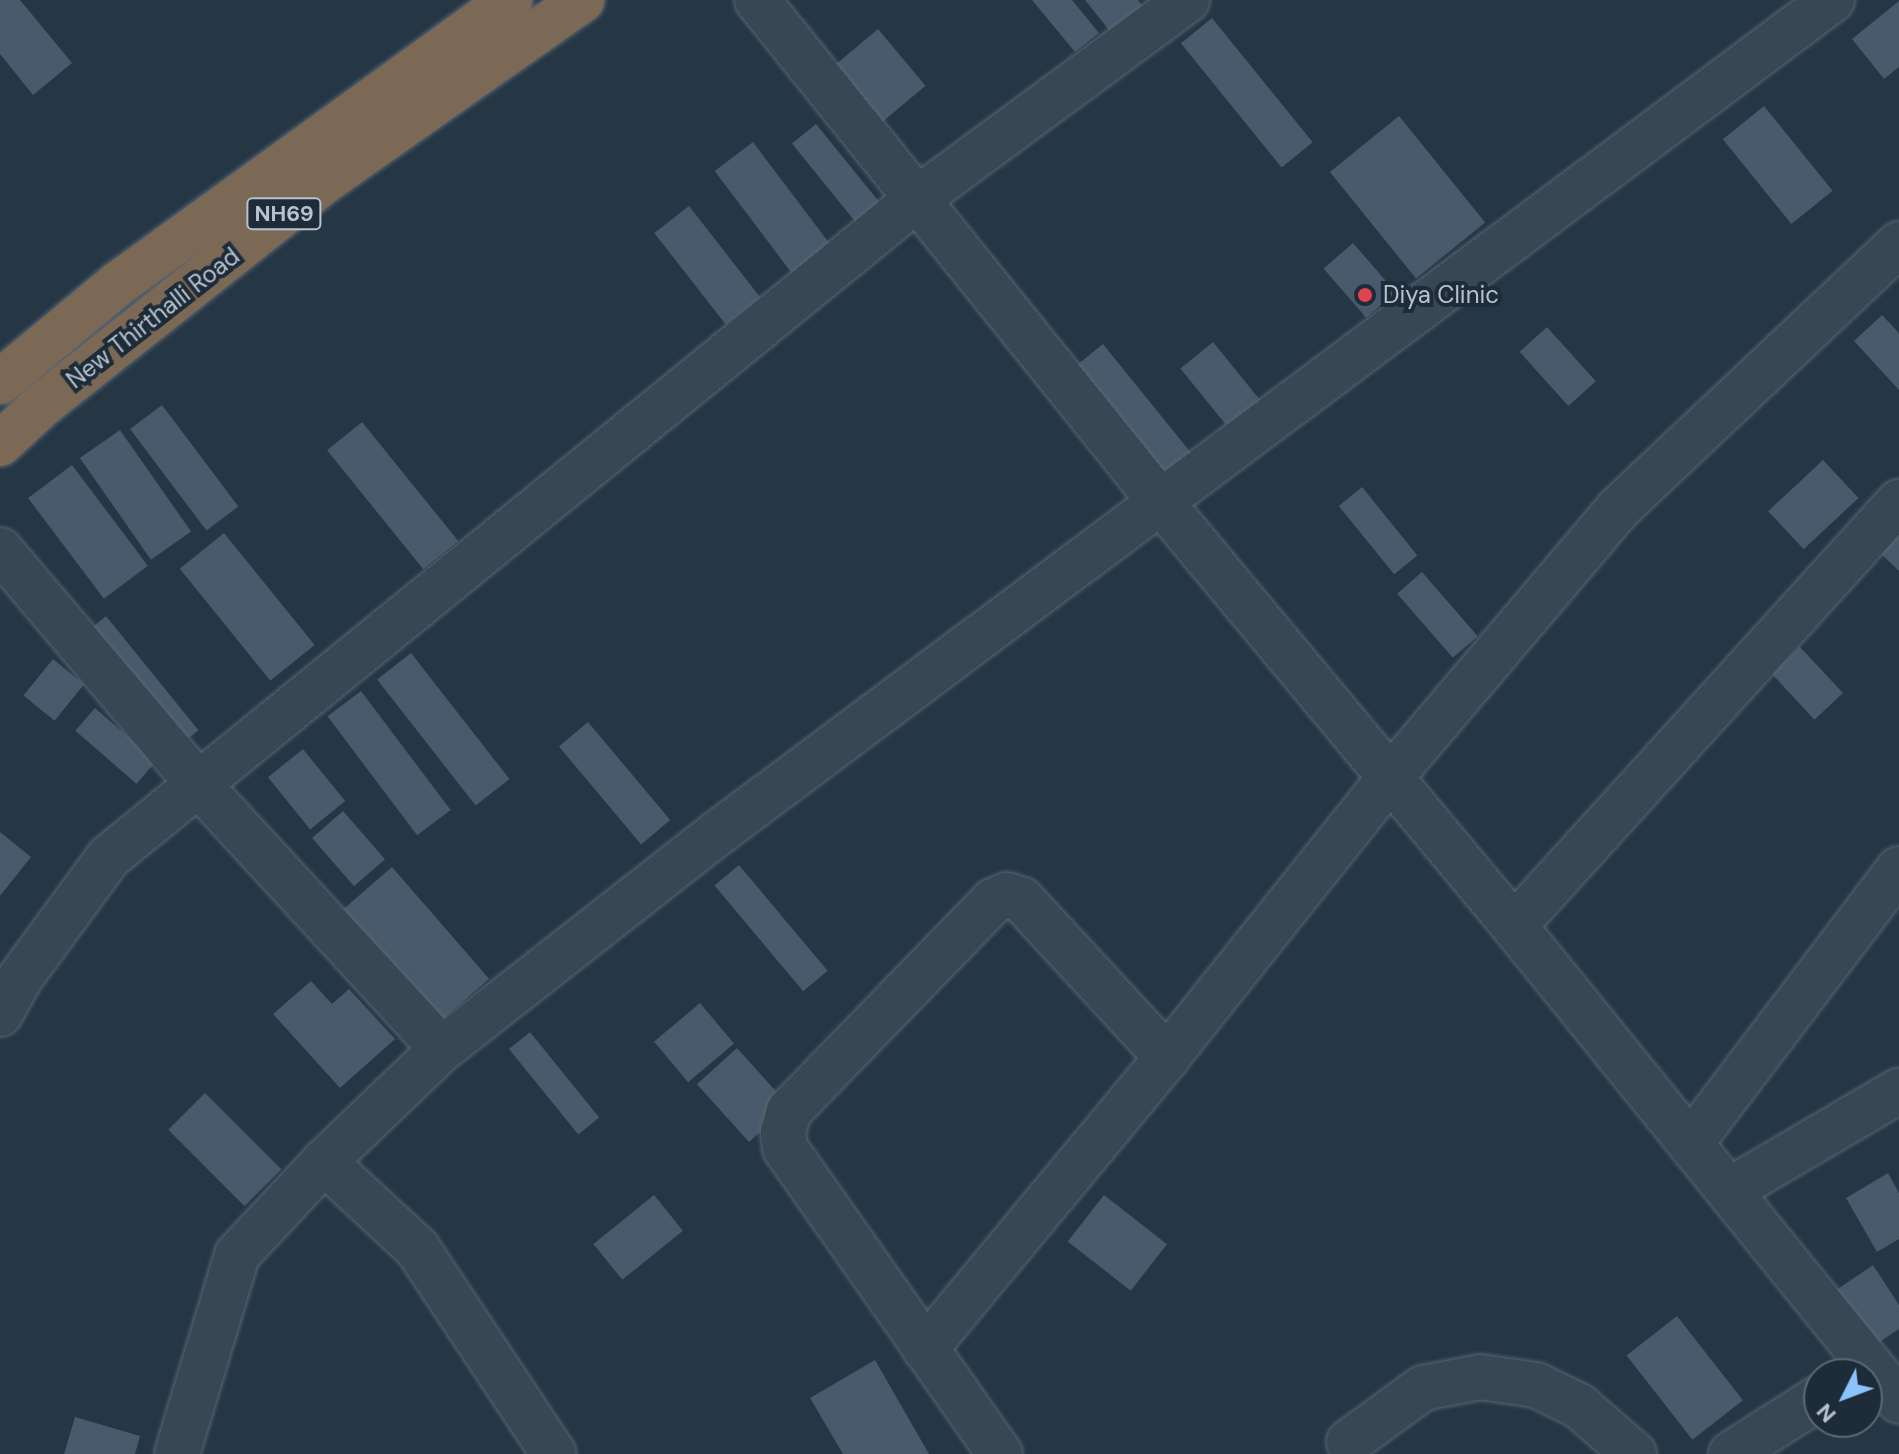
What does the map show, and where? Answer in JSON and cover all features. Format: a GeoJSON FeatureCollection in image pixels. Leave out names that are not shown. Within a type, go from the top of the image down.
{"type":"FeatureCollection","features":[{"type":"Feature","properties":{"kind":"highway","name":"NH69"},"geometry":{"type":"LineString","coordinates":[[0,382],[119,283],[510,0]]}},
{"type":"Feature","properties":{"kind":"highway","name":"New Thirthalli Road"},"geometry":{"type":"LineString","coordinates":[[0,444],[42,405],[322,183],[582,0]]}},
{"type":"Feature","properties":{"kind":"street"},"geometry":{"type":"LineString","coordinates":[[757,0],[1160,501],[1872,1358]]}},
{"type":"Feature","properties":{"kind":"street"},"geometry":{"type":"LineString","coordinates":[[0,1014],[20,978],[109,857],[916,200],[1187,0]]}},
{"type":"Feature","properties":{"kind":"street"},"geometry":{"type":"LineString","coordinates":[[177,1454],[237,1255],[324,1162],[442,1049],[719,832],[1832,0]]}},
{"type":"Feature","properties":{"kind":"street"},"geometry":{"type":"LineString","coordinates":[[925,1349],[1167,1057],[1390,778],[1617,510],[1899,244]]}},
{"type":"Feature","properties":{"kind":"street"},"geometry":{"type":"LineString","coordinates":[[1514,926],[1899,502]]}},
{"type":"Feature","properties":{"kind":"street"},"geometry":{"type":"LineString","coordinates":[[0,550],[200,786],[442,1049]]}},
{"type":"Feature","properties":{"kind":"street"},"geometry":{"type":"LineString","coordinates":[[1691,1143],[1899,869]]}},
{"type":"Feature","properties":{"kind":"street"},"geometry":{"type":"LineString","coordinates":[[1000,1454],[785,1148],[783,1132],[789,1111],[993,901],[1007,895],[1022,900],[1167,1057]]}},
{"type":"Feature","properties":{"kind":"street"},"geometry":{"type":"LineString","coordinates":[[1730,1190],[1899,1091]]}},
{"type":"Feature","properties":{"kind":"street"},"geometry":{"type":"LineString","coordinates":[[324,1162],[417,1248],[554,1454]]}},
{"type":"Feature","properties":{"kind":"street"},"geometry":{"type":"LineString","coordinates":[[1883,1375],[1899,1401]]}},
{"type":"Feature","properties":{"kind":"street"},"geometry":{"type":"LineString","coordinates":[[1349,1442],[1423,1388],[1480,1377],[1536,1385],[1579,1406],[1634,1454]]}},
{"type":"Feature","properties":{"kind":"street"},"geometry":{"type":"LineString","coordinates":[[1731,1454],[1803,1408]]}},
{"type":"Feature","properties":{"kind":"building"},"geometry":{"type":"Polygon","coordinates":[[[0,0],[20,0],[72,63],[33,95],[0,54],[0,0]]]}},
{"type":"Feature","properties":{"kind":"building"},"geometry":{"type":"Polygon","coordinates":[[[1032,0],[1072,0],[1099,33],[1075,52],[1032,0]]]}},
{"type":"Feature","properties":{"kind":"building"},"geometry":{"type":"Polygon","coordinates":[[[1085,0],[1138,0],[1149,14],[1117,40],[1085,0]]]}},
{"type":"Feature","properties":{"kind":"building"},"geometry":{"type":"Polygon","coordinates":[[[1899,1],[1899,67],[1884,79],[1852,39],[1899,1]]]}},
{"type":"Feature","properties":{"kind":"building"},"geometry":{"type":"Polygon","coordinates":[[[1212,18],[1313,142],[1282,168],[1181,43],[1212,18]]]}},
{"type":"Feature","properties":{"kind":"building"},"geometry":{"type":"Polygon","coordinates":[[[878,29],[926,86],[883,122],[835,65],[878,29]]]}},
{"type":"Feature","properties":{"kind":"building"},"geometry":{"type":"Polygon","coordinates":[[[1764,106],[1833,191],[1791,224],[1723,139],[1764,106]]]}},
{"type":"Feature","properties":{"kind":"building"},"geometry":{"type":"Polygon","coordinates":[[[1399,116],[1485,222],[1416,278],[1330,172],[1399,116]]]}},
{"type":"Feature","properties":{"kind":"building"},"geometry":{"type":"Polygon","coordinates":[[[816,124],[888,213],[864,232],[792,144],[816,124]]]}},
{"type":"Feature","properties":{"kind":"building"},"geometry":{"type":"Polygon","coordinates":[[[753,142],[832,247],[794,276],[715,171],[753,142]]]}},
{"type":"Feature","properties":{"kind":"building"},"geometry":{"type":"Polygon","coordinates":[[[689,206],[760,297],[726,324],[654,233],[689,206]]]}},
{"type":"Feature","properties":{"kind":"building"},"geometry":{"type":"Polygon","coordinates":[[[1353,243],[1396,292],[1366,318],[1324,269],[1353,243]]]}},
{"type":"Feature","properties":{"kind":"building"},"geometry":{"type":"Polygon","coordinates":[[[1882,315],[1899,333],[1899,390],[1854,341],[1882,315]]]}},
{"type":"Feature","properties":{"kind":"building"},"geometry":{"type":"Polygon","coordinates":[[[1547,327],[1596,381],[1568,406],[1520,352],[1547,327]]]}},
{"type":"Feature","properties":{"kind":"building"},"geometry":{"type":"Polygon","coordinates":[[[1213,342],[1261,402],[1229,428],[1180,368],[1213,342]]]}},
{"type":"Feature","properties":{"kind":"building"},"geometry":{"type":"Polygon","coordinates":[[[1103,344],[1199,462],[1164,490],[1068,372],[1103,344]]]}},
{"type":"Feature","properties":{"kind":"building"},"geometry":{"type":"Polygon","coordinates":[[[162,405],[238,506],[206,530],[130,429],[162,405]]]}},
{"type":"Feature","properties":{"kind":"building"},"geometry":{"type":"Polygon","coordinates":[[[362,422],[458,541],[423,569],[327,450],[362,422]]]}},
{"type":"Feature","properties":{"kind":"building"},"geometry":{"type":"Polygon","coordinates":[[[120,430],[191,532],[151,560],[80,458],[120,430]]]}},
{"type":"Feature","properties":{"kind":"building"},"geometry":{"type":"Polygon","coordinates":[[[1823,460],[1858,498],[1804,549],[1768,511],[1823,460]]]}},
{"type":"Feature","properties":{"kind":"building"},"geometry":{"type":"Polygon","coordinates":[[[72,465],[148,566],[104,599],[28,498],[72,465]]]}},
{"type":"Feature","properties":{"kind":"building"},"geometry":{"type":"Polygon","coordinates":[[[1362,487],[1417,555],[1394,574],[1339,506],[1362,487]]]}},
{"type":"Feature","properties":{"kind":"building"},"geometry":{"type":"Polygon","coordinates":[[[1899,524],[1899,571],[1876,549],[1899,524]]]}},
{"type":"Feature","properties":{"kind":"building"},"geometry":{"type":"Polygon","coordinates":[[[224,533],[315,645],[270,681],[180,569],[224,533]]]}},
{"type":"Feature","properties":{"kind":"building"},"geometry":{"type":"Polygon","coordinates":[[[1422,572],[1478,636],[1453,658],[1397,594],[1422,572]]]}},
{"type":"Feature","properties":{"kind":"building"},"geometry":{"type":"Polygon","coordinates":[[[106,616],[199,730],[175,749],[83,635],[106,616]]]}},
{"type":"Feature","properties":{"kind":"building"},"geometry":{"type":"Polygon","coordinates":[[[1800,647],[1843,693],[1814,720],[1771,674],[1800,647]]]}},
{"type":"Feature","properties":{"kind":"building"},"geometry":{"type":"Polygon","coordinates":[[[411,653],[510,779],[476,806],[377,679],[411,653]]]}},
{"type":"Feature","properties":{"kind":"building"},"geometry":{"type":"Polygon","coordinates":[[[53,659],[84,684],[55,721],[23,696],[53,659]]]}},
{"type":"Feature","properties":{"kind":"building"},"geometry":{"type":"Polygon","coordinates":[[[361,691],[451,810],[417,835],[327,716],[361,691]]]}},
{"type":"Feature","properties":{"kind":"building"},"geometry":{"type":"Polygon","coordinates":[[[95,708],[156,761],[136,784],[75,731],[95,708]]]}},
{"type":"Feature","properties":{"kind":"building"},"geometry":{"type":"Polygon","coordinates":[[[588,722],[670,820],[641,844],[559,746],[588,722]]]}},
{"type":"Feature","properties":{"kind":"building"},"geometry":{"type":"Polygon","coordinates":[[[303,749],[345,801],[310,829],[268,777],[303,749]]]}},
{"type":"Feature","properties":{"kind":"building"},"geometry":{"type":"Polygon","coordinates":[[[343,811],[385,859],[354,886],[312,838],[343,811]]]}},
{"type":"Feature","properties":{"kind":"building"},"geometry":{"type":"Polygon","coordinates":[[[0,832],[31,857],[0,896],[0,832]]]}},
{"type":"Feature","properties":{"kind":"building"},"geometry":{"type":"Polygon","coordinates":[[[739,865],[828,971],[803,991],[714,886],[739,865]]]}},
{"type":"Feature","properties":{"kind":"building"},"geometry":{"type":"Polygon","coordinates":[[[392,867],[489,979],[438,1023],[341,912],[392,867]]]}},
{"type":"Feature","properties":{"kind":"building"},"geometry":{"type":"Polygon","coordinates":[[[311,981],[332,1004],[349,989],[395,1039],[340,1088],[273,1014],[311,981]]]}},
{"type":"Feature","properties":{"kind":"building"},"geometry":{"type":"Polygon","coordinates":[[[700,1003],[734,1044],[688,1082],[654,1042],[700,1003]]]}},
{"type":"Feature","properties":{"kind":"building"},"geometry":{"type":"Polygon","coordinates":[[[530,1032],[599,1117],[578,1134],[509,1049],[530,1032]]]}},
{"type":"Feature","properties":{"kind":"building"},"geometry":{"type":"Polygon","coordinates":[[[737,1048],[789,1106],[749,1142],[697,1084],[737,1048]]]}},
{"type":"Feature","properties":{"kind":"building"},"geometry":{"type":"Polygon","coordinates":[[[205,1093],[281,1169],[245,1206],[168,1130],[205,1093]]]}},
{"type":"Feature","properties":{"kind":"building"},"geometry":{"type":"Polygon","coordinates":[[[1888,1173],[1899,1193],[1899,1239],[1877,1252],[1846,1198],[1888,1173]]]}},
{"type":"Feature","properties":{"kind":"building"},"geometry":{"type":"Polygon","coordinates":[[[654,1195],[683,1231],[622,1280],[593,1244],[654,1195]]]}},
{"type":"Feature","properties":{"kind":"building"},"geometry":{"type":"Polygon","coordinates":[[[1104,1195],[1167,1244],[1131,1291],[1068,1241],[1104,1195]]]}},
{"type":"Feature","properties":{"kind":"building"},"geometry":{"type":"Polygon","coordinates":[[[1873,1265],[1899,1305],[1899,1329],[1866,1351],[1829,1295],[1873,1265]]]}},
{"type":"Feature","properties":{"kind":"building"},"geometry":{"type":"Polygon","coordinates":[[[1677,1316],[1743,1400],[1692,1440],[1627,1355],[1677,1316]]]}},
{"type":"Feature","properties":{"kind":"building"},"geometry":{"type":"Polygon","coordinates":[[[875,1360],[929,1454],[843,1454],[810,1398],[875,1360]]]}},
{"type":"Feature","properties":{"kind":"building"},"geometry":{"type":"Polygon","coordinates":[[[75,1417],[140,1436],[135,1454],[64,1454],[75,1417]]]}},
{"type":"Feature","properties":{"kind":"place","name":"Diya Clinic"},"geometry":{"type":"Point","coordinates":[1365,295]}}]}
